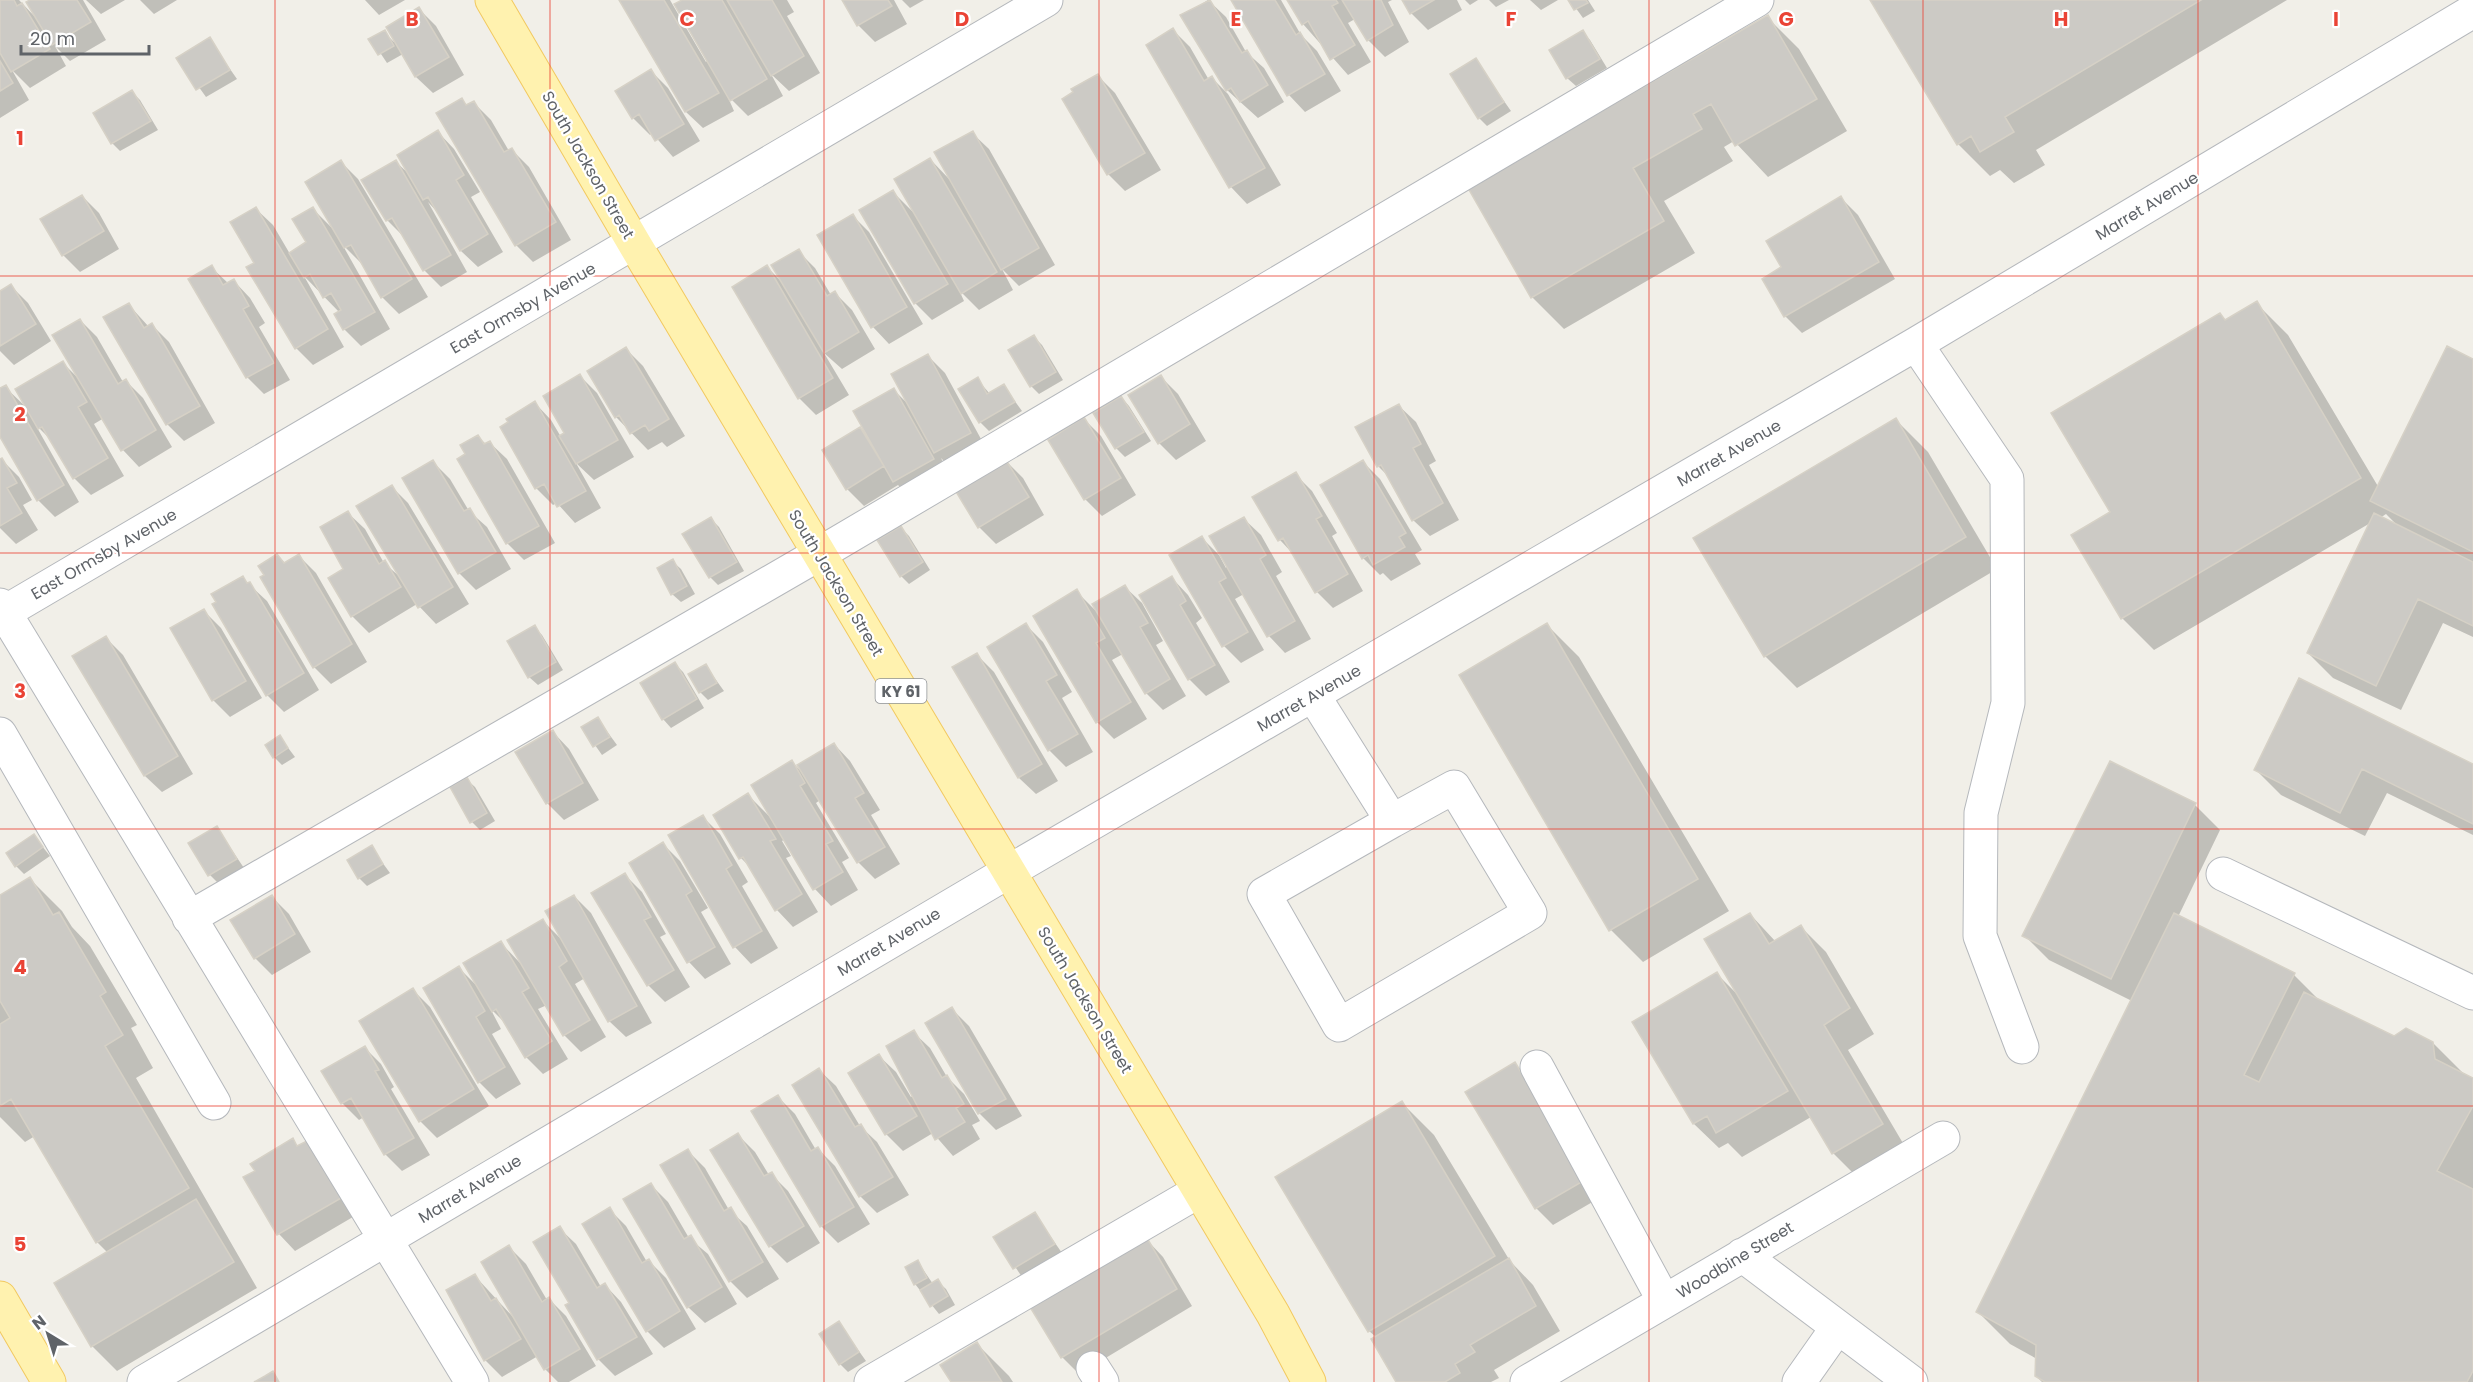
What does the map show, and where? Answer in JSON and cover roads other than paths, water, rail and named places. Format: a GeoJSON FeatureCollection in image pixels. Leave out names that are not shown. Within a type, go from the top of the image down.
{"type":"FeatureCollection","features":[{"type":"Feature","properties":{"kind":"main road","name":"South Jackson Street"},"geometry":{"type":"LineString","coordinates":[[492,0],[634,243],[1273,1314],[1309,1382]]}},
{"type":"Feature","properties":{"kind":"main road"},"geometry":{"type":"LineString","coordinates":[[0,1298],[49,1382]]}},
{"type":"Feature","properties":{"kind":"street","name":"East Ormsby Avenue"},"geometry":{"type":"LineString","coordinates":[[1,610],[634,243],[1046,0]]}},
{"type":"Feature","properties":{"kind":"street"},"geometry":{"type":"LineString","coordinates":[[189,918],[819,554],[1749,2]]}},
{"type":"Feature","properties":{"kind":"street","name":"Marret Avenue"},"geometry":{"type":"LineString","coordinates":[[144,1382],[1008,872],[1916,344],[2473,11]]}},
{"type":"Feature","properties":{"kind":"street"},"geometry":{"type":"LineString","coordinates":[[1916,344],[2007,479],[2008,703],[1981,813],[1980,936],[2022,1047]]}},
{"type":"Feature","properties":{"kind":"street"},"geometry":{"type":"LineString","coordinates":[[1,610],[472,1382]]}},
{"type":"Feature","properties":{"kind":"street"},"geometry":{"type":"LineString","coordinates":[[1313,695],[1392,821]]}},
{"type":"Feature","properties":{"kind":"street"},"geometry":{"type":"LineString","coordinates":[[0,734],[214,1102]]}},
{"type":"Feature","properties":{"kind":"street"},"geometry":{"type":"LineString","coordinates":[[1454,787],[1530,913],[1339,1024],[1264,894],[1392,821],[1454,787]]}},
{"type":"Feature","properties":{"kind":"street"},"geometry":{"type":"LineString","coordinates":[[2223,874],[2473,993]]}},
{"type":"Feature","properties":{"kind":"street"},"geometry":{"type":"LineString","coordinates":[[1537,1068],[1664,1301]]}},
{"type":"Feature","properties":{"kind":"street","name":"Woodbine Street"},"geometry":{"type":"LineString","coordinates":[[1527,1382],[1943,1138]]}},
{"type":"Feature","properties":{"kind":"street"},"geometry":{"type":"LineString","coordinates":[[871,1382],[1199,1191]]}},
{"type":"Feature","properties":{"kind":"street"},"geometry":{"type":"LineString","coordinates":[[1742,1255],[1911,1382]]}},
{"type":"Feature","properties":{"kind":"street"},"geometry":{"type":"LineString","coordinates":[[1799,1382],[1837,1328]]}}]}
